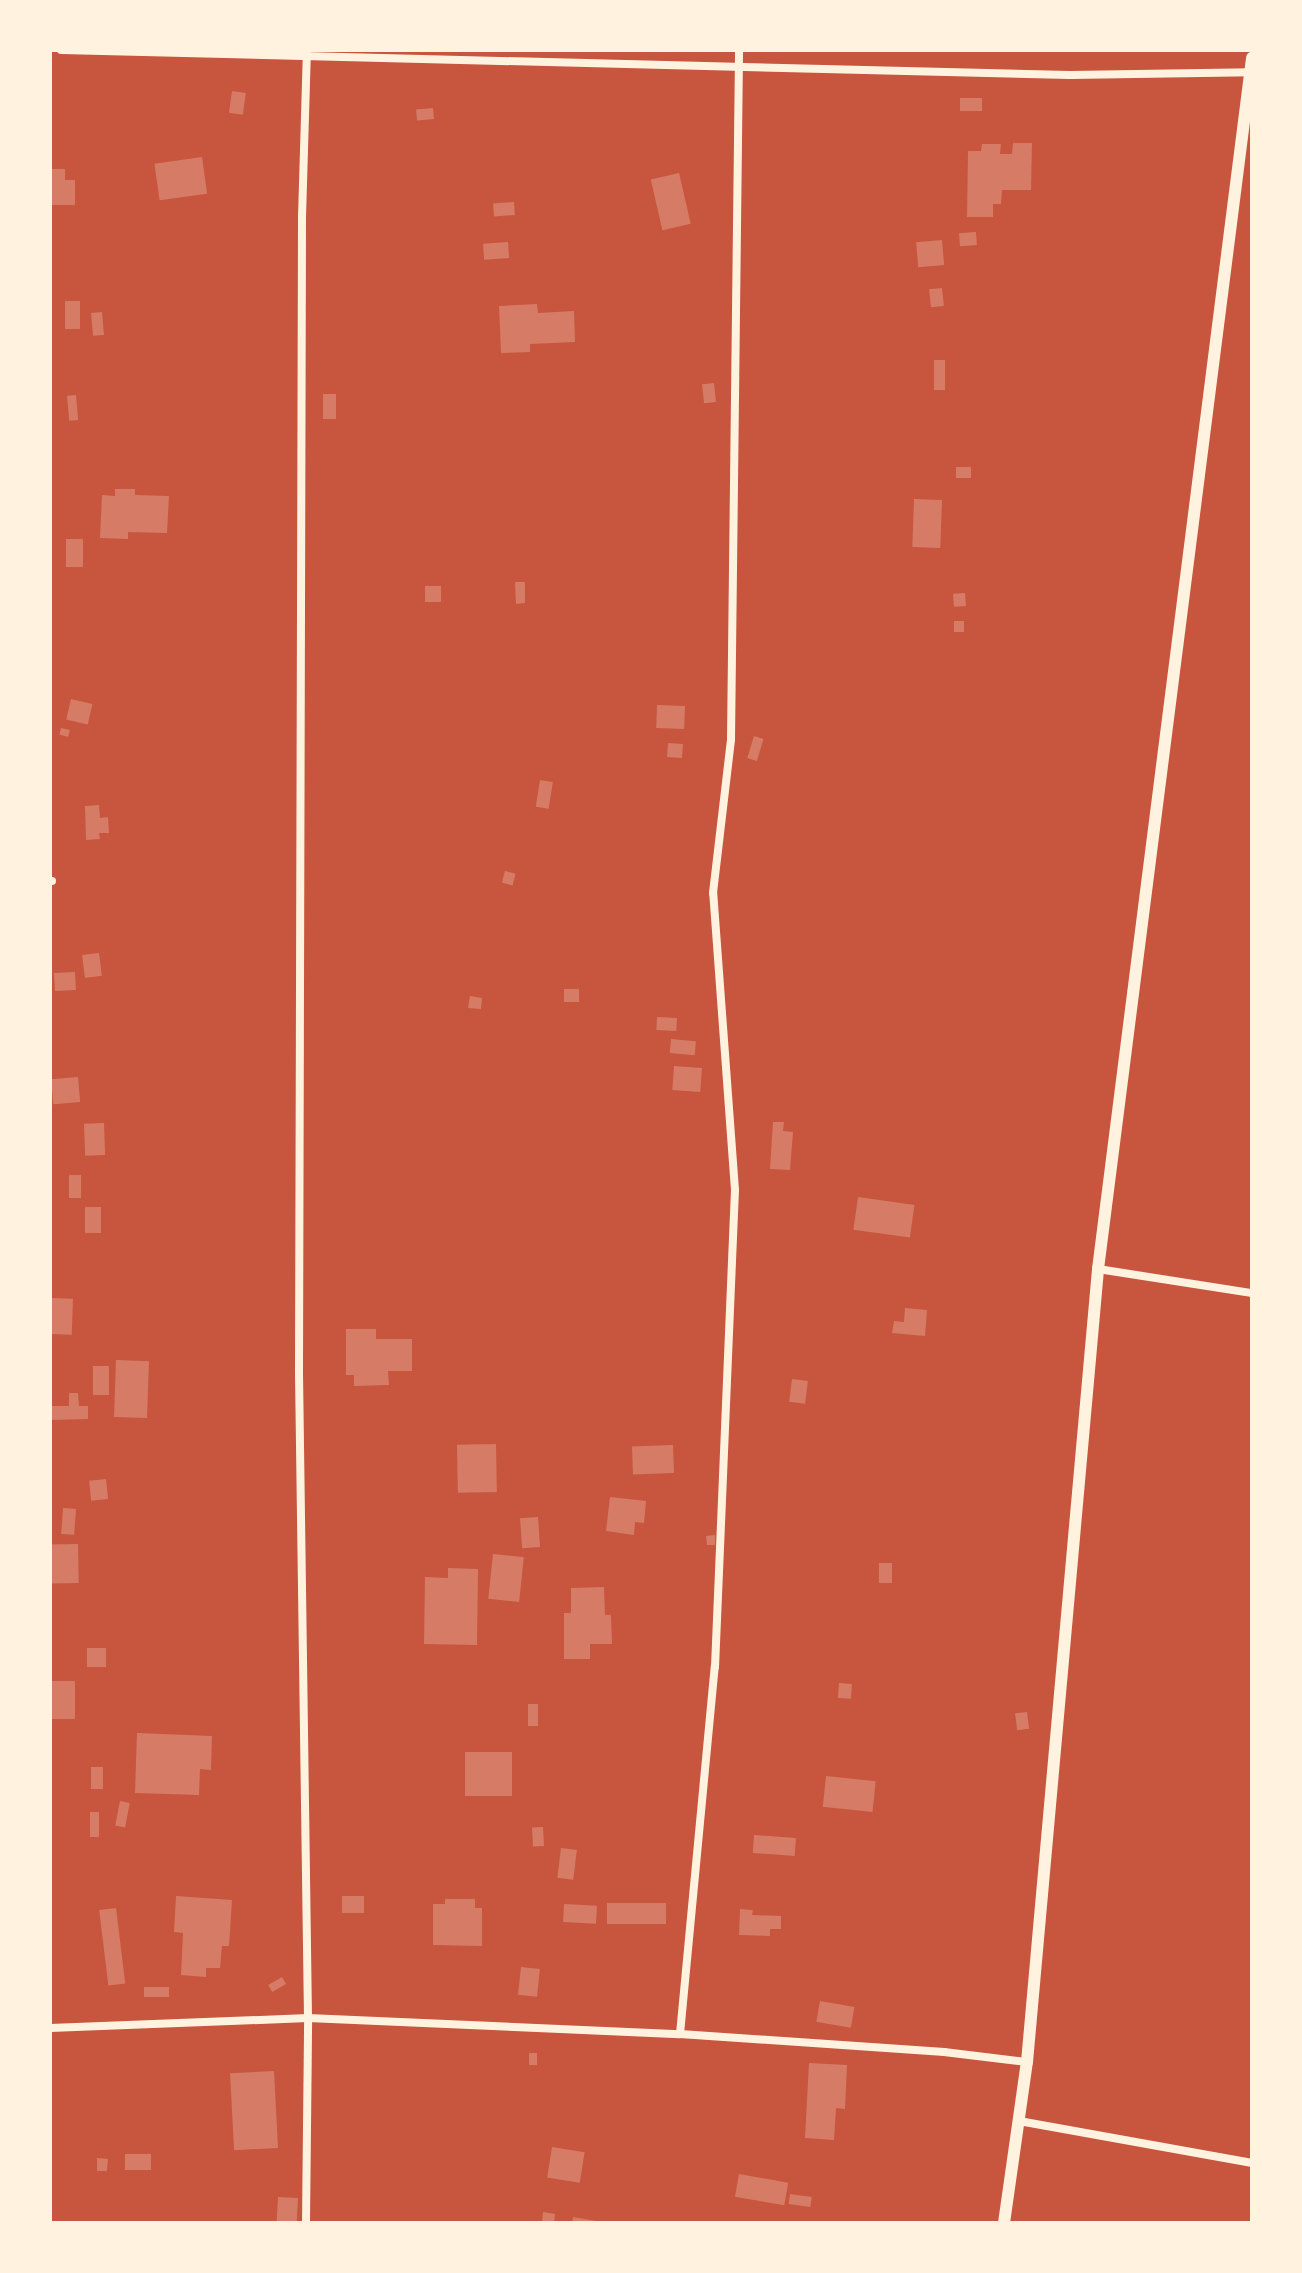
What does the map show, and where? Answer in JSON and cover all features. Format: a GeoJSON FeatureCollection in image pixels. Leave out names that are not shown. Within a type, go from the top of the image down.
{"type":"FeatureCollection","features":[{"type":"Feature","properties":{"kind":"street"},"geometry":{"type":"LineString","coordinates":[[61,50],[307,53],[1070,75],[1251,72]]}},
{"type":"Feature","properties":{"kind":"street"},"geometry":{"type":"LineString","coordinates":[[680,2034],[715,1667],[735,1190],[713,893],[731,739],[739,50]]}},
{"type":"Feature","properties":{"kind":"street"},"geometry":{"type":"LineString","coordinates":[[306,2223],[308,2018],[299,1370],[302,249],[307,53]]}},
{"type":"Feature","properties":{"kind":"street"},"geometry":{"type":"LineString","coordinates":[[1004,2223],[1027,2062],[1098,1269],[1252,58]]}},
{"type":"Feature","properties":{"kind":"street"},"geometry":{"type":"LineString","coordinates":[[1098,1269],[1252,1293]]}},
{"type":"Feature","properties":{"kind":"street"},"geometry":{"type":"LineString","coordinates":[[50,2028],[308,2018],[680,2034],[930,2051],[1027,2062]]}},
{"type":"Feature","properties":{"kind":"street"},"geometry":{"type":"LineString","coordinates":[[1019,2121],[1252,2163]]}},
{"type":"Feature","properties":{"kind":"building"},"geometry":{"type":"Polygon","coordinates":[[[232,91],[246,93],[243,115],[229,113],[232,91]]]}},
{"type":"Feature","properties":{"kind":"building"},"geometry":{"type":"Polygon","coordinates":[[[960,98],[982,98],[982,111],[960,111],[960,98]]]}},
{"type":"Feature","properties":{"kind":"building"},"geometry":{"type":"Polygon","coordinates":[[[433,108],[434,119],[417,120],[416,109],[433,108]]]}},
{"type":"Feature","properties":{"kind":"building"},"geometry":{"type":"Polygon","coordinates":[[[1013,143],[1032,143],[1031,190],[1002,190],[1001,204],[993,204],[993,217],[967,217],[968,151],[981,151],[982,144],[1001,144],[1000,154],[1012,154],[1013,143]]]}},
{"type":"Feature","properties":{"kind":"building"},"geometry":{"type":"Polygon","coordinates":[[[202,157],[207,194],[160,200],[154,164],[202,157]]]}},
{"type":"Feature","properties":{"kind":"building"},"geometry":{"type":"Polygon","coordinates":[[[50,169],[65,169],[65,180],[75,180],[75,205],[50,205],[50,169]]]}},
{"type":"Feature","properties":{"kind":"building"},"geometry":{"type":"Polygon","coordinates":[[[679,173],[691,224],[662,230],[651,180],[679,173]]]}},
{"type":"Feature","properties":{"kind":"building"},"geometry":{"type":"Polygon","coordinates":[[[514,202],[515,215],[494,216],[493,203],[514,202]]]}},
{"type":"Feature","properties":{"kind":"building"},"geometry":{"type":"Polygon","coordinates":[[[976,232],[977,245],[960,246],[959,233],[976,232]]]}},
{"type":"Feature","properties":{"kind":"building"},"geometry":{"type":"Polygon","coordinates":[[[942,240],[944,265],[918,267],[916,242],[942,240]]]}},
{"type":"Feature","properties":{"kind":"building"},"geometry":{"type":"Polygon","coordinates":[[[508,242],[509,258],[484,260],[483,244],[508,242]]]}},
{"type":"Feature","properties":{"kind":"building"},"geometry":{"type":"Polygon","coordinates":[[[942,288],[944,306],[931,307],[929,289],[942,288]]]}},
{"type":"Feature","properties":{"kind":"building"},"geometry":{"type":"Polygon","coordinates":[[[65,301],[80,301],[80,329],[65,329],[65,301]]]}},
{"type":"Feature","properties":{"kind":"building"},"geometry":{"type":"Polygon","coordinates":[[[537,304],[538,313],[574,311],[575,342],[530,344],[530,352],[501,353],[499,306],[537,304]]]}},
{"type":"Feature","properties":{"kind":"building"},"geometry":{"type":"Polygon","coordinates":[[[102,312],[104,335],[93,336],[91,313],[102,312]]]}},
{"type":"Feature","properties":{"kind":"building"},"geometry":{"type":"Polygon","coordinates":[[[934,360],[945,360],[945,390],[934,390],[934,360]]]}},
{"type":"Feature","properties":{"kind":"building"},"geometry":{"type":"Polygon","coordinates":[[[714,383],[716,402],[704,403],[702,384],[714,383]]]}},
{"type":"Feature","properties":{"kind":"building"},"geometry":{"type":"Polygon","coordinates":[[[323,394],[336,394],[336,419],[323,419],[323,394]]]}},
{"type":"Feature","properties":{"kind":"building"},"geometry":{"type":"Polygon","coordinates":[[[76,395],[78,420],[69,421],[67,396],[76,395]]]}},
{"type":"Feature","properties":{"kind":"building"},"geometry":{"type":"Polygon","coordinates":[[[956,467],[971,467],[971,478],[956,478],[956,467]]]}},
{"type":"Feature","properties":{"kind":"building"},"geometry":{"type":"Polygon","coordinates":[[[115,489],[135,489],[135,495],[169,496],[167,533],[128,532],[128,539],[100,538],[102,495],[115,496],[115,489]]]}},
{"type":"Feature","properties":{"kind":"building"},"geometry":{"type":"Polygon","coordinates":[[[914,499],[942,500],[940,548],[912,547],[914,499]]]}},
{"type":"Feature","properties":{"kind":"building"},"geometry":{"type":"Polygon","coordinates":[[[66,539],[83,539],[83,567],[66,567],[66,539]]]}},
{"type":"Feature","properties":{"kind":"building"},"geometry":{"type":"Polygon","coordinates":[[[515,582],[525,582],[525,603],[516,604],[515,582]]]}},
{"type":"Feature","properties":{"kind":"building"},"geometry":{"type":"Polygon","coordinates":[[[425,586],[441,586],[441,602],[425,602],[425,586]]]}},
{"type":"Feature","properties":{"kind":"building"},"geometry":{"type":"Polygon","coordinates":[[[965,593],[966,606],[954,607],[953,594],[965,593]]]}},
{"type":"Feature","properties":{"kind":"building"},"geometry":{"type":"Polygon","coordinates":[[[954,621],[964,621],[964,632],[954,632],[954,621]]]}},
{"type":"Feature","properties":{"kind":"building"},"geometry":{"type":"Polygon","coordinates":[[[71,699],[92,704],[88,724],[66,719],[71,699]]]}},
{"type":"Feature","properties":{"kind":"building"},"geometry":{"type":"Polygon","coordinates":[[[657,705],[685,706],[684,729],[656,728],[657,705]]]}},
{"type":"Feature","properties":{"kind":"building"},"geometry":{"type":"Polygon","coordinates":[[[61,728],[70,730],[68,737],[59,735],[61,728]]]}},
{"type":"Feature","properties":{"kind":"building"},"geometry":{"type":"Polygon","coordinates":[[[754,736],[764,739],[757,761],[747,758],[754,736]]]}},
{"type":"Feature","properties":{"kind":"building"},"geometry":{"type":"Polygon","coordinates":[[[668,743],[683,744],[682,758],[667,757],[668,743]]]}},
{"type":"Feature","properties":{"kind":"building"},"geometry":{"type":"Polygon","coordinates":[[[540,780],[553,782],[549,809],[536,807],[540,780]]]}},
{"type":"Feature","properties":{"kind":"building"},"geometry":{"type":"Polygon","coordinates":[[[99,805],[100,818],[108,817],[109,833],[99,833],[100,839],[86,840],[85,806],[99,805]]]}},
{"type":"Feature","properties":{"kind":"building"},"geometry":{"type":"Polygon","coordinates":[[[505,871],[516,874],[513,885],[502,883],[505,871]]]}},
{"type":"Feature","properties":{"kind":"building"},"geometry":{"type":"Polygon","coordinates":[[[99,953],[102,976],[85,978],[82,955],[99,953]]]}},
{"type":"Feature","properties":{"kind":"building"},"geometry":{"type":"Polygon","coordinates":[[[75,972],[76,990],[55,991],[54,973],[75,972]]]}},
{"type":"Feature","properties":{"kind":"building"},"geometry":{"type":"Polygon","coordinates":[[[564,989],[579,989],[579,1002],[564,1002],[564,989]]]}},
{"type":"Feature","properties":{"kind":"building"},"geometry":{"type":"Polygon","coordinates":[[[470,996],[482,998],[481,1009],[468,1008],[470,996]]]}},
{"type":"Feature","properties":{"kind":"building"},"geometry":{"type":"Polygon","coordinates":[[[657,1017],[677,1018],[676,1031],[656,1030],[657,1017]]]}},
{"type":"Feature","properties":{"kind":"building"},"geometry":{"type":"Polygon","coordinates":[[[671,1039],[696,1041],[695,1055],[670,1053],[671,1039]]]}},
{"type":"Feature","properties":{"kind":"building"},"geometry":{"type":"Polygon","coordinates":[[[674,1066],[702,1068],[700,1092],[672,1090],[674,1066]]]}},
{"type":"Feature","properties":{"kind":"building"},"geometry":{"type":"Polygon","coordinates":[[[78,1077],[80,1102],[53,1104],[51,1079],[78,1077]]]}},
{"type":"Feature","properties":{"kind":"building"},"geometry":{"type":"Polygon","coordinates":[[[773,1122],[784,1122],[783,1131],[793,1132],[790,1170],[770,1169],[773,1122]]]}},
{"type":"Feature","properties":{"kind":"building"},"geometry":{"type":"Polygon","coordinates":[[[104,1123],[105,1155],[85,1156],[84,1124],[104,1123]]]}},
{"type":"Feature","properties":{"kind":"building"},"geometry":{"type":"Polygon","coordinates":[[[69,1175],[81,1175],[81,1198],[69,1198],[69,1175]]]}},
{"type":"Feature","properties":{"kind":"building"},"geometry":{"type":"Polygon","coordinates":[[[858,1197],[914,1205],[910,1238],[853,1230],[858,1197]]]}},
{"type":"Feature","properties":{"kind":"building"},"geometry":{"type":"Polygon","coordinates":[[[85,1207],[101,1207],[101,1233],[85,1233],[85,1207]]]}},
{"type":"Feature","properties":{"kind":"building"},"geometry":{"type":"Polygon","coordinates":[[[50,1298],[73,1299],[72,1335],[50,1334],[50,1298]]]}},
{"type":"Feature","properties":{"kind":"building"},"geometry":{"type":"Polygon","coordinates":[[[905,1308],[927,1310],[925,1336],[892,1333],[894,1321],[904,1322],[905,1308]]]}},
{"type":"Feature","properties":{"kind":"building"},"geometry":{"type":"Polygon","coordinates":[[[346,1329],[376,1329],[376,1339],[412,1339],[412,1371],[388,1371],[389,1385],[354,1386],[354,1375],[346,1375],[346,1329]]]}},
{"type":"Feature","properties":{"kind":"building"},"geometry":{"type":"Polygon","coordinates":[[[116,1360],[149,1361],[147,1418],[114,1417],[116,1360]]]}},
{"type":"Feature","properties":{"kind":"building"},"geometry":{"type":"Polygon","coordinates":[[[93,1366],[109,1366],[109,1395],[93,1395],[93,1366]]]}},
{"type":"Feature","properties":{"kind":"building"},"geometry":{"type":"Polygon","coordinates":[[[792,1379],[808,1381],[805,1404],[789,1402],[792,1379]]]}},
{"type":"Feature","properties":{"kind":"building"},"geometry":{"type":"Polygon","coordinates":[[[69,1393],[78,1393],[79,1406],[88,1406],[88,1419],[50,1420],[50,1406],[69,1406],[69,1393]]]}},
{"type":"Feature","properties":{"kind":"building"},"geometry":{"type":"Polygon","coordinates":[[[496,1444],[497,1492],[458,1493],[457,1445],[496,1444]]]}},
{"type":"Feature","properties":{"kind":"building"},"geometry":{"type":"Polygon","coordinates":[[[673,1445],[674,1473],[633,1474],[632,1446],[673,1445]]]}},
{"type":"Feature","properties":{"kind":"building"},"geometry":{"type":"Polygon","coordinates":[[[106,1479],[108,1499],[91,1501],[89,1481],[106,1479]]]}},
{"type":"Feature","properties":{"kind":"building"},"geometry":{"type":"Polygon","coordinates":[[[610,1497],[646,1501],[644,1523],[635,1522],[634,1535],[606,1531],[610,1497]]]}},
{"type":"Feature","properties":{"kind":"building"},"geometry":{"type":"Polygon","coordinates":[[[63,1508],[76,1509],[74,1535],[61,1534],[63,1508]]]}},
{"type":"Feature","properties":{"kind":"building"},"geometry":{"type":"Polygon","coordinates":[[[538,1517],[540,1547],[522,1548],[520,1518],[538,1517]]]}},
{"type":"Feature","properties":{"kind":"building"},"geometry":{"type":"Polygon","coordinates":[[[715,1535],[715,1545],[707,1545],[706,1536],[715,1535]]]}},
{"type":"Feature","properties":{"kind":"building"},"geometry":{"type":"Polygon","coordinates":[[[50,1544],[78,1544],[79,1583],[51,1583],[50,1544]]]}},
{"type":"Feature","properties":{"kind":"building"},"geometry":{"type":"Polygon","coordinates":[[[493,1554],[524,1557],[519,1602],[488,1599],[493,1554]]]}},
{"type":"Feature","properties":{"kind":"building"},"geometry":{"type":"Polygon","coordinates":[[[879,1563],[892,1563],[892,1583],[879,1583],[879,1563]]]}},
{"type":"Feature","properties":{"kind":"building"},"geometry":{"type":"Polygon","coordinates":[[[448,1568],[478,1569],[477,1645],[424,1644],[425,1577],[448,1578],[448,1568]]]}},
{"type":"Feature","properties":{"kind":"building"},"geometry":{"type":"Polygon","coordinates":[[[604,1587],[605,1615],[611,1615],[612,1644],[590,1644],[590,1659],[564,1659],[564,1613],[571,1613],[571,1588],[604,1587]]]}},
{"type":"Feature","properties":{"kind":"building"},"geometry":{"type":"Polygon","coordinates":[[[87,1648],[106,1648],[106,1667],[87,1667],[87,1648]]]}},
{"type":"Feature","properties":{"kind":"building"},"geometry":{"type":"Polygon","coordinates":[[[50,1681],[75,1681],[75,1719],[50,1719],[50,1681]]]}},
{"type":"Feature","properties":{"kind":"building"},"geometry":{"type":"Polygon","coordinates":[[[839,1683],[852,1684],[851,1699],[838,1698],[839,1683]]]}},
{"type":"Feature","properties":{"kind":"building"},"geometry":{"type":"Polygon","coordinates":[[[528,1704],[538,1704],[538,1726],[528,1726],[528,1704]]]}},
{"type":"Feature","properties":{"kind":"building"},"geometry":{"type":"Polygon","coordinates":[[[1027,1712],[1029,1729],[1017,1730],[1015,1713],[1027,1712]]]}},
{"type":"Feature","properties":{"kind":"building"},"geometry":{"type":"Polygon","coordinates":[[[137,1733],[212,1736],[211,1770],[200,1769],[199,1795],[135,1793],[137,1733]]]}},
{"type":"Feature","properties":{"kind":"building"},"geometry":{"type":"Polygon","coordinates":[[[465,1752],[512,1752],[512,1796],[465,1796],[465,1752]]]}},
{"type":"Feature","properties":{"kind":"building"},"geometry":{"type":"Polygon","coordinates":[[[91,1767],[103,1767],[103,1789],[91,1789],[91,1767]]]}},
{"type":"Feature","properties":{"kind":"building"},"geometry":{"type":"Polygon","coordinates":[[[826,1776],[876,1781],[872,1812],[823,1807],[826,1776]]]}},
{"type":"Feature","properties":{"kind":"building"},"geometry":{"type":"Polygon","coordinates":[[[120,1801],[130,1803],[125,1827],[115,1826],[120,1801]]]}},
{"type":"Feature","properties":{"kind":"building"},"geometry":{"type":"Polygon","coordinates":[[[90,1812],[99,1812],[99,1837],[90,1837],[90,1812]]]}},
{"type":"Feature","properties":{"kind":"building"},"geometry":{"type":"Polygon","coordinates":[[[543,1827],[544,1846],[533,1847],[532,1828],[543,1827]]]}},
{"type":"Feature","properties":{"kind":"building"},"geometry":{"type":"Polygon","coordinates":[[[754,1835],[796,1838],[795,1856],[753,1853],[754,1835]]]}},
{"type":"Feature","properties":{"kind":"building"},"geometry":{"type":"Polygon","coordinates":[[[561,1848],[577,1850],[573,1880],[557,1878],[561,1848]]]}},
{"type":"Feature","properties":{"kind":"building"},"geometry":{"type":"Polygon","coordinates":[[[176,1896],[232,1900],[229,1946],[222,1946],[220,1968],[206,1968],[206,1977],[181,1975],[183,1933],[174,1932],[176,1896]]]}},
{"type":"Feature","properties":{"kind":"building"},"geometry":{"type":"Polygon","coordinates":[[[342,1896],[364,1896],[364,1913],[342,1913],[342,1896]]]}},
{"type":"Feature","properties":{"kind":"building"},"geometry":{"type":"Polygon","coordinates":[[[445,1899],[475,1899],[475,1908],[482,1908],[482,1946],[433,1945],[433,1904],[445,1904],[445,1899]]]}},
{"type":"Feature","properties":{"kind":"building"},"geometry":{"type":"Polygon","coordinates":[[[607,1903],[666,1903],[666,1924],[607,1924],[607,1903]]]}},
{"type":"Feature","properties":{"kind":"building"},"geometry":{"type":"Polygon","coordinates":[[[564,1904],[597,1906],[596,1924],[563,1922],[564,1904]]]}},
{"type":"Feature","properties":{"kind":"building"},"geometry":{"type":"Polygon","coordinates":[[[116,1908],[125,1983],[108,1986],[99,1910],[116,1908]]]}},
{"type":"Feature","properties":{"kind":"building"},"geometry":{"type":"Polygon","coordinates":[[[740,1909],[753,1910],[752,1915],[781,1916],[781,1929],[770,1929],[770,1936],[739,1935],[740,1909]]]}},
{"type":"Feature","properties":{"kind":"building"},"geometry":{"type":"Polygon","coordinates":[[[521,1967],[540,1969],[537,1997],[518,1995],[521,1967]]]}},
{"type":"Feature","properties":{"kind":"building"},"geometry":{"type":"Polygon","coordinates":[[[282,1977],[286,1984],[272,1992],[268,1985],[282,1977]]]}},
{"type":"Feature","properties":{"kind":"building"},"geometry":{"type":"Polygon","coordinates":[[[144,1987],[169,1987],[169,1997],[144,1997],[144,1987]]]}},
{"type":"Feature","properties":{"kind":"building"},"geometry":{"type":"Polygon","coordinates":[[[820,2001],[854,2007],[851,2028],[816,2022],[820,2001]]]}},
{"type":"Feature","properties":{"kind":"building"},"geometry":{"type":"Polygon","coordinates":[[[529,2053],[537,2053],[537,2065],[529,2065],[529,2053]]]}},
{"type":"Feature","properties":{"kind":"building"},"geometry":{"type":"Polygon","coordinates":[[[809,2063],[847,2065],[845,2109],[836,2108],[834,2140],[805,2138],[809,2063]]]}},
{"type":"Feature","properties":{"kind":"building"},"geometry":{"type":"Polygon","coordinates":[[[274,2071],[278,2148],[234,2150],[230,2073],[274,2071]]]}},
{"type":"Feature","properties":{"kind":"building"},"geometry":{"type":"Polygon","coordinates":[[[552,2147],[585,2152],[580,2183],[547,2178],[552,2147]]]}},
{"type":"Feature","properties":{"kind":"building"},"geometry":{"type":"Polygon","coordinates":[[[125,2154],[151,2154],[151,2170],[125,2170],[125,2154]]]}},
{"type":"Feature","properties":{"kind":"building"},"geometry":{"type":"Polygon","coordinates":[[[97,2158],[108,2159],[107,2171],[97,2171],[97,2158]]]}},
{"type":"Feature","properties":{"kind":"building"},"geometry":{"type":"Polygon","coordinates":[[[739,2174],[788,2183],[784,2205],[735,2197],[739,2174]]]}},
{"type":"Feature","properties":{"kind":"building"},"geometry":{"type":"Polygon","coordinates":[[[790,2194],[812,2197],[810,2207],[789,2204],[790,2194]]]}},
{"type":"Feature","properties":{"kind":"building"},"geometry":{"type":"Polygon","coordinates":[[[278,2197],[298,2198],[297,2223],[277,2223],[278,2197]]]}},
{"type":"Feature","properties":{"kind":"building"},"geometry":{"type":"Polygon","coordinates":[[[543,2212],[555,2214],[554,2223],[542,2223],[543,2212]]]}},
{"type":"Feature","properties":{"kind":"building"},"geometry":{"type":"Polygon","coordinates":[[[573,2217],[596,2221],[596,2223],[572,2223],[573,2217]]]}}]}
